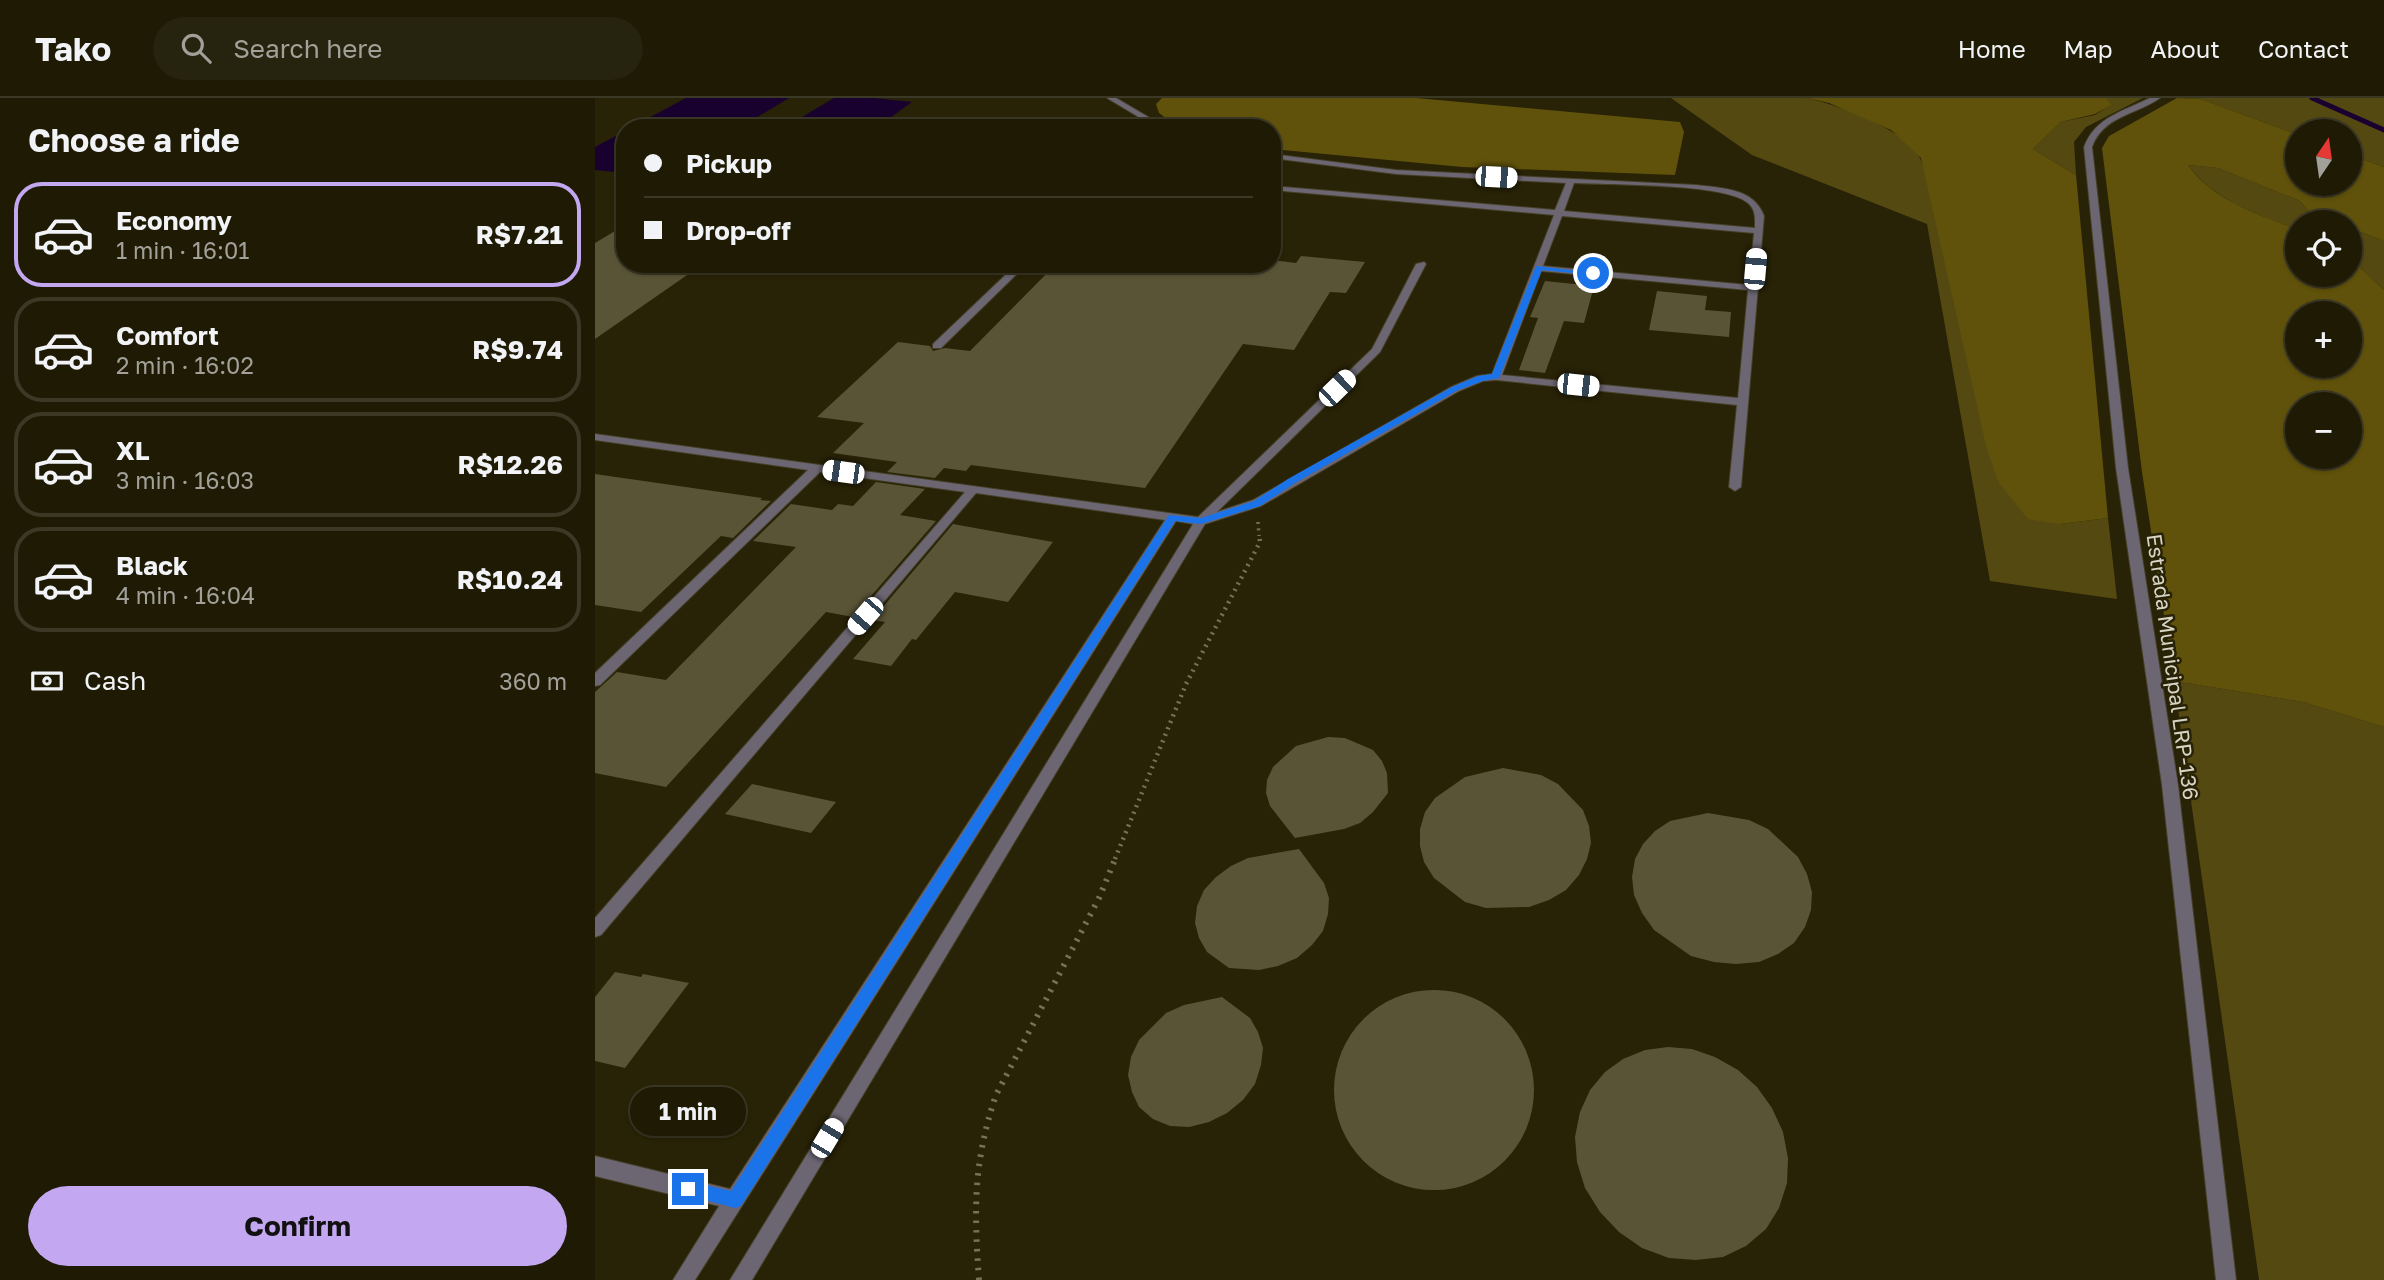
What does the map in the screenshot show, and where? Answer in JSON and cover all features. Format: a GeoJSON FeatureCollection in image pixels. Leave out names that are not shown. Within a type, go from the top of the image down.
{"type":"FeatureCollection","features":[{"type":"Feature","properties":{"kind":"street"},"geometry":{"type":"LineString","coordinates":[[1111,98],[1147,119]]}},
{"type":"Feature","properties":{"kind":"street","name":"Estrada Municipal LRP-136"},"geometry":{"type":"LineString","coordinates":[[2156,98],[2108,121],[2089,139],[2088,147],[2122,468],[2170,785],[2226,1280]]}},
{"type":"Feature","properties":{"kind":"street"},"geometry":{"type":"LineString","coordinates":[[1281,157],[1396,172],[1668,184],[1741,195],[1758,206],[1759,231],[1735,486]]}},
{"type":"Feature","properties":{"kind":"street"},"geometry":{"type":"LineString","coordinates":[[1496,377],[1571,181]]}},
{"type":"Feature","properties":{"kind":"street"},"geometry":{"type":"LineString","coordinates":[[1281,189],[1759,231]]}},
{"type":"Feature","properties":{"kind":"street"},"geometry":{"type":"LineString","coordinates":[[740,1280],[1201,521],[1376,350],[1421,264]]}},
{"type":"Feature","properties":{"kind":"street"},"geometry":{"type":"LineString","coordinates":[[1539,268],[1753,288]]}},
{"type":"Feature","properties":{"kind":"street"},"geometry":{"type":"LineString","coordinates":[[937,346],[1014,273]]}},
{"type":"Feature","properties":{"kind":"street"},"geometry":{"type":"LineString","coordinates":[[597,440],[1201,521],[1257,503],[1455,389],[1481,378],[1496,377],[1742,402]]}},
{"type":"Feature","properties":{"kind":"street"},"geometry":{"type":"LineString","coordinates":[[595,681],[817,468]]}},
{"type":"Feature","properties":{"kind":"street"},"geometry":{"type":"LineString","coordinates":[[595,930],[973,490]]}},
{"type":"Feature","properties":{"kind":"street"},"geometry":{"type":"LineString","coordinates":[[683,1280],[1173,517]]}},
{"type":"Feature","properties":{"kind":"street"},"geometry":{"type":"LineString","coordinates":[[595,1166],[735,1200]]}},
{"type":"Feature","properties":{"kind":"path"},"geometry":{"type":"LineString","coordinates":[[979,1280],[975,1208],[978,1169],[984,1130],[996,1095],[1099,898],[1186,684],[1260,542],[1257,503]]}},
{"type":"Feature","properties":{"kind":"shaded area"},"geometry":{"type":"Polygon","coordinates":[[[686,98],[789,98],[754,119],[647,119],[686,98]]]}},
{"type":"Feature","properties":{"kind":"shaded area"},"geometry":{"type":"Polygon","coordinates":[[[834,98],[912,102],[888,119],[799,119],[834,98]]]}},
{"type":"Feature","properties":{"kind":"shaded area"},"geometry":{"type":"Polygon","coordinates":[[[1162,98],[1416,98],[1680,122],[1684,132],[1675,175],[1462,167],[1281,150],[1281,119],[1167,119],[1159,113],[1156,104],[1162,98]]]}},
{"type":"Feature","properties":{"kind":"shaded area"},"geometry":{"type":"Polygon","coordinates":[[[1671,98],[1807,98],[1871,120],[1914,149],[1921,160],[1927,182],[2060,524],[2108,518],[2117,599],[1990,581],[1927,224],[1752,155],[1671,98]]]}},
{"type":"Feature","properties":{"kind":"shaded area"},"geometry":{"type":"Polygon","coordinates":[[[1807,98],[2107,98],[2111,105],[2095,114],[2061,122],[2033,149],[2076,175],[2108,518],[2060,524],[2028,519],[1999,483],[1987,450],[1921,158],[1891,130],[1829,103],[1807,98]]]}},
{"type":"Feature","properties":{"kind":"shaded area"},"geometry":{"type":"Polygon","coordinates":[[[2107,98],[2143,98],[2086,127],[2074,142],[2076,175],[2033,149],[2061,122],[2095,115],[2110,105],[2107,98]]]}},
{"type":"Feature","properties":{"kind":"shaded area"},"geometry":{"type":"Polygon","coordinates":[[[2177,98],[2201,99],[2285,130],[2285,195],[2218,168],[2188,165],[2210,188],[2223,197],[2285,225],[2285,287],[2362,287],[2362,269],[2384,290],[2384,727],[2303,702],[2174,681],[2142,472],[2102,148],[2109,136],[2177,98]]]}},
{"type":"Feature","properties":{"kind":"shaded area"},"geometry":{"type":"Polygon","coordinates":[[[2178,98],[2384,98],[2384,167],[2363,160],[2363,119],[2285,119],[2285,130],[2201,99],[2178,98]]]}},
{"type":"Feature","properties":{"kind":"shaded area"},"geometry":{"type":"Polygon","coordinates":[[[616,136],[616,172],[595,170],[595,147],[616,136]]]}},
{"type":"Feature","properties":{"kind":"shaded area"},"geometry":{"type":"Polygon","coordinates":[[[2363,160],[2384,167],[2384,241],[2362,233],[2362,210],[2308,210],[2300,201],[2288,196],[2363,196],[2363,160]]]}},
{"type":"Feature","properties":{"kind":"shaded area"},"geometry":{"type":"Polygon","coordinates":[[[2188,165],[2218,168],[2300,201],[2308,210],[2285,210],[2285,225],[2238,205],[2210,188],[2188,165]]]}},
{"type":"Feature","properties":{"kind":"shaded area"},"geometry":{"type":"Polygon","coordinates":[[[2362,233],[2384,241],[2384,290],[2362,269],[2362,233]]]}},
{"type":"Feature","properties":{"kind":"shaded area"},"geometry":{"type":"Polygon","coordinates":[[[2174,681],[2303,702],[2384,727],[2384,1280],[2259,1280],[2174,681]]]}},
{"type":"Feature","properties":{"kind":"building"},"geometry":{"type":"Polygon","coordinates":[[[616,230],[616,273],[690,273],[595,339],[595,243],[616,230]]]}},
{"type":"Feature","properties":{"kind":"building"},"geometry":{"type":"Polygon","coordinates":[[[1301,256],[1365,262],[1346,293],[1330,292],[1294,350],[1243,344],[1145,488],[971,465],[966,471],[944,468],[935,478],[887,472],[897,462],[833,453],[864,423],[817,417],[898,342],[930,346],[933,351],[945,348],[970,351],[1047,273],[1281,273],[1281,261],[1296,263],[1301,256]]]}},
{"type":"Feature","properties":{"kind":"building"},"geometry":{"type":"Polygon","coordinates":[[[1545,281],[1594,286],[1584,323],[1564,321],[1545,373],[1519,370],[1538,318],[1530,317],[1545,281]]]}},
{"type":"Feature","properties":{"kind":"building"},"geometry":{"type":"Polygon","coordinates":[[[1657,291],[1707,296],[1705,310],[1731,312],[1729,337],[1649,330],[1657,291]]]}},
{"type":"Feature","properties":{"kind":"building"},"geometry":{"type":"Polygon","coordinates":[[[595,474],[771,501],[733,538],[721,536],[641,612],[595,605],[595,474]]]}},
{"type":"Feature","properties":{"kind":"building"},"geometry":{"type":"Polygon","coordinates":[[[876,482],[925,489],[900,515],[936,521],[853,617],[826,612],[666,787],[595,773],[595,692],[617,672],[666,680],[796,547],[753,541],[791,504],[832,510],[838,504],[853,506],[876,482]]]}},
{"type":"Feature","properties":{"kind":"building"},"geometry":{"type":"Polygon","coordinates":[[[953,524],[1053,542],[1008,602],[955,592],[891,666],[853,659],[885,622],[872,620],[953,524]]]}},
{"type":"Feature","properties":{"kind":"building"},"geometry":{"type":"Polygon","coordinates":[[[1328,737],[1345,738],[1373,750],[1387,773],[1388,793],[1360,823],[1344,829],[1295,838],[1270,806],[1266,793],[1267,780],[1273,767],[1296,746],[1328,737]]]}},
{"type":"Feature","properties":{"kind":"building"},"geometry":{"type":"Polygon","coordinates":[[[1503,768],[1541,775],[1558,784],[1583,810],[1589,826],[1591,843],[1579,875],[1566,890],[1529,907],[1486,908],[1465,902],[1434,878],[1424,862],[1420,846],[1420,829],[1425,812],[1435,798],[1465,777],[1503,768]]]}},
{"type":"Feature","properties":{"kind":"building"},"geometry":{"type":"Polygon","coordinates":[[[752,784],[836,802],[811,833],[725,814],[752,784]]]}},
{"type":"Feature","properties":{"kind":"building"},"geometry":{"type":"Polygon","coordinates":[[[1708,813],[1749,820],[1768,829],[1798,857],[1807,874],[1812,892],[1811,910],[1805,927],[1794,943],[1759,962],[1736,964],[1691,956],[1654,930],[1634,895],[1632,877],[1635,859],[1643,844],[1655,831],[1670,821],[1708,813]]]}},
{"type":"Feature","properties":{"kind":"building"},"geometry":{"type":"Polygon","coordinates":[[[1299,849],[1324,883],[1329,898],[1323,931],[1312,945],[1297,958],[1259,970],[1229,968],[1207,952],[1195,923],[1197,906],[1204,890],[1231,866],[1248,858],[1299,849]]]}},
{"type":"Feature","properties":{"kind":"building"},"geometry":{"type":"Polygon","coordinates":[[[615,972],[641,977],[643,974],[689,983],[625,1068],[595,1061],[595,997],[615,972]]]}},
{"type":"Feature","properties":{"kind":"building"},"geometry":{"type":"Polygon","coordinates":[[[1434,990],[1472,998],[1505,1019],[1526,1052],[1534,1090],[1526,1128],[1505,1161],[1472,1182],[1434,1190],[1396,1182],[1363,1161],[1342,1128],[1334,1090],[1342,1052],[1363,1019],[1396,998],[1434,990]]]}},
{"type":"Feature","properties":{"kind":"building"},"geometry":{"type":"Polygon","coordinates":[[[1222,997],[1250,1018],[1258,1032],[1263,1048],[1255,1084],[1243,1100],[1227,1113],[1209,1122],[1189,1127],[1170,1126],[1153,1119],[1139,1107],[1128,1075],[1131,1057],[1139,1040],[1166,1013],[1184,1005],[1222,997]]]}},
{"type":"Feature","properties":{"kind":"building"},"geometry":{"type":"Polygon","coordinates":[[[1668,1047],[1692,1049],[1715,1057],[1738,1070],[1757,1087],[1772,1108],[1783,1132],[1788,1158],[1787,1183],[1779,1208],[1766,1229],[1746,1246],[1723,1257],[1696,1260],[1669,1258],[1642,1248],[1619,1232],[1600,1212],[1585,1188],[1577,1162],[1575,1137],[1580,1112],[1590,1090],[1605,1072],[1623,1059],[1645,1050],[1668,1047]]]}},
{"type":"Feature","properties":{"kind":"waterway"},"geometry":{"type":"LineString","coordinates":[[2312,98],[2384,130]]}},
{"type":"Feature","properties":{"kind":"route"},"geometry":{"type":"LineString","coordinates":[[688,1189],[735,1200],[1173,517],[1201,521],[1257,503],[1455,389],[1481,378],[1496,377],[1539,268],[1593,273]]}}]}
